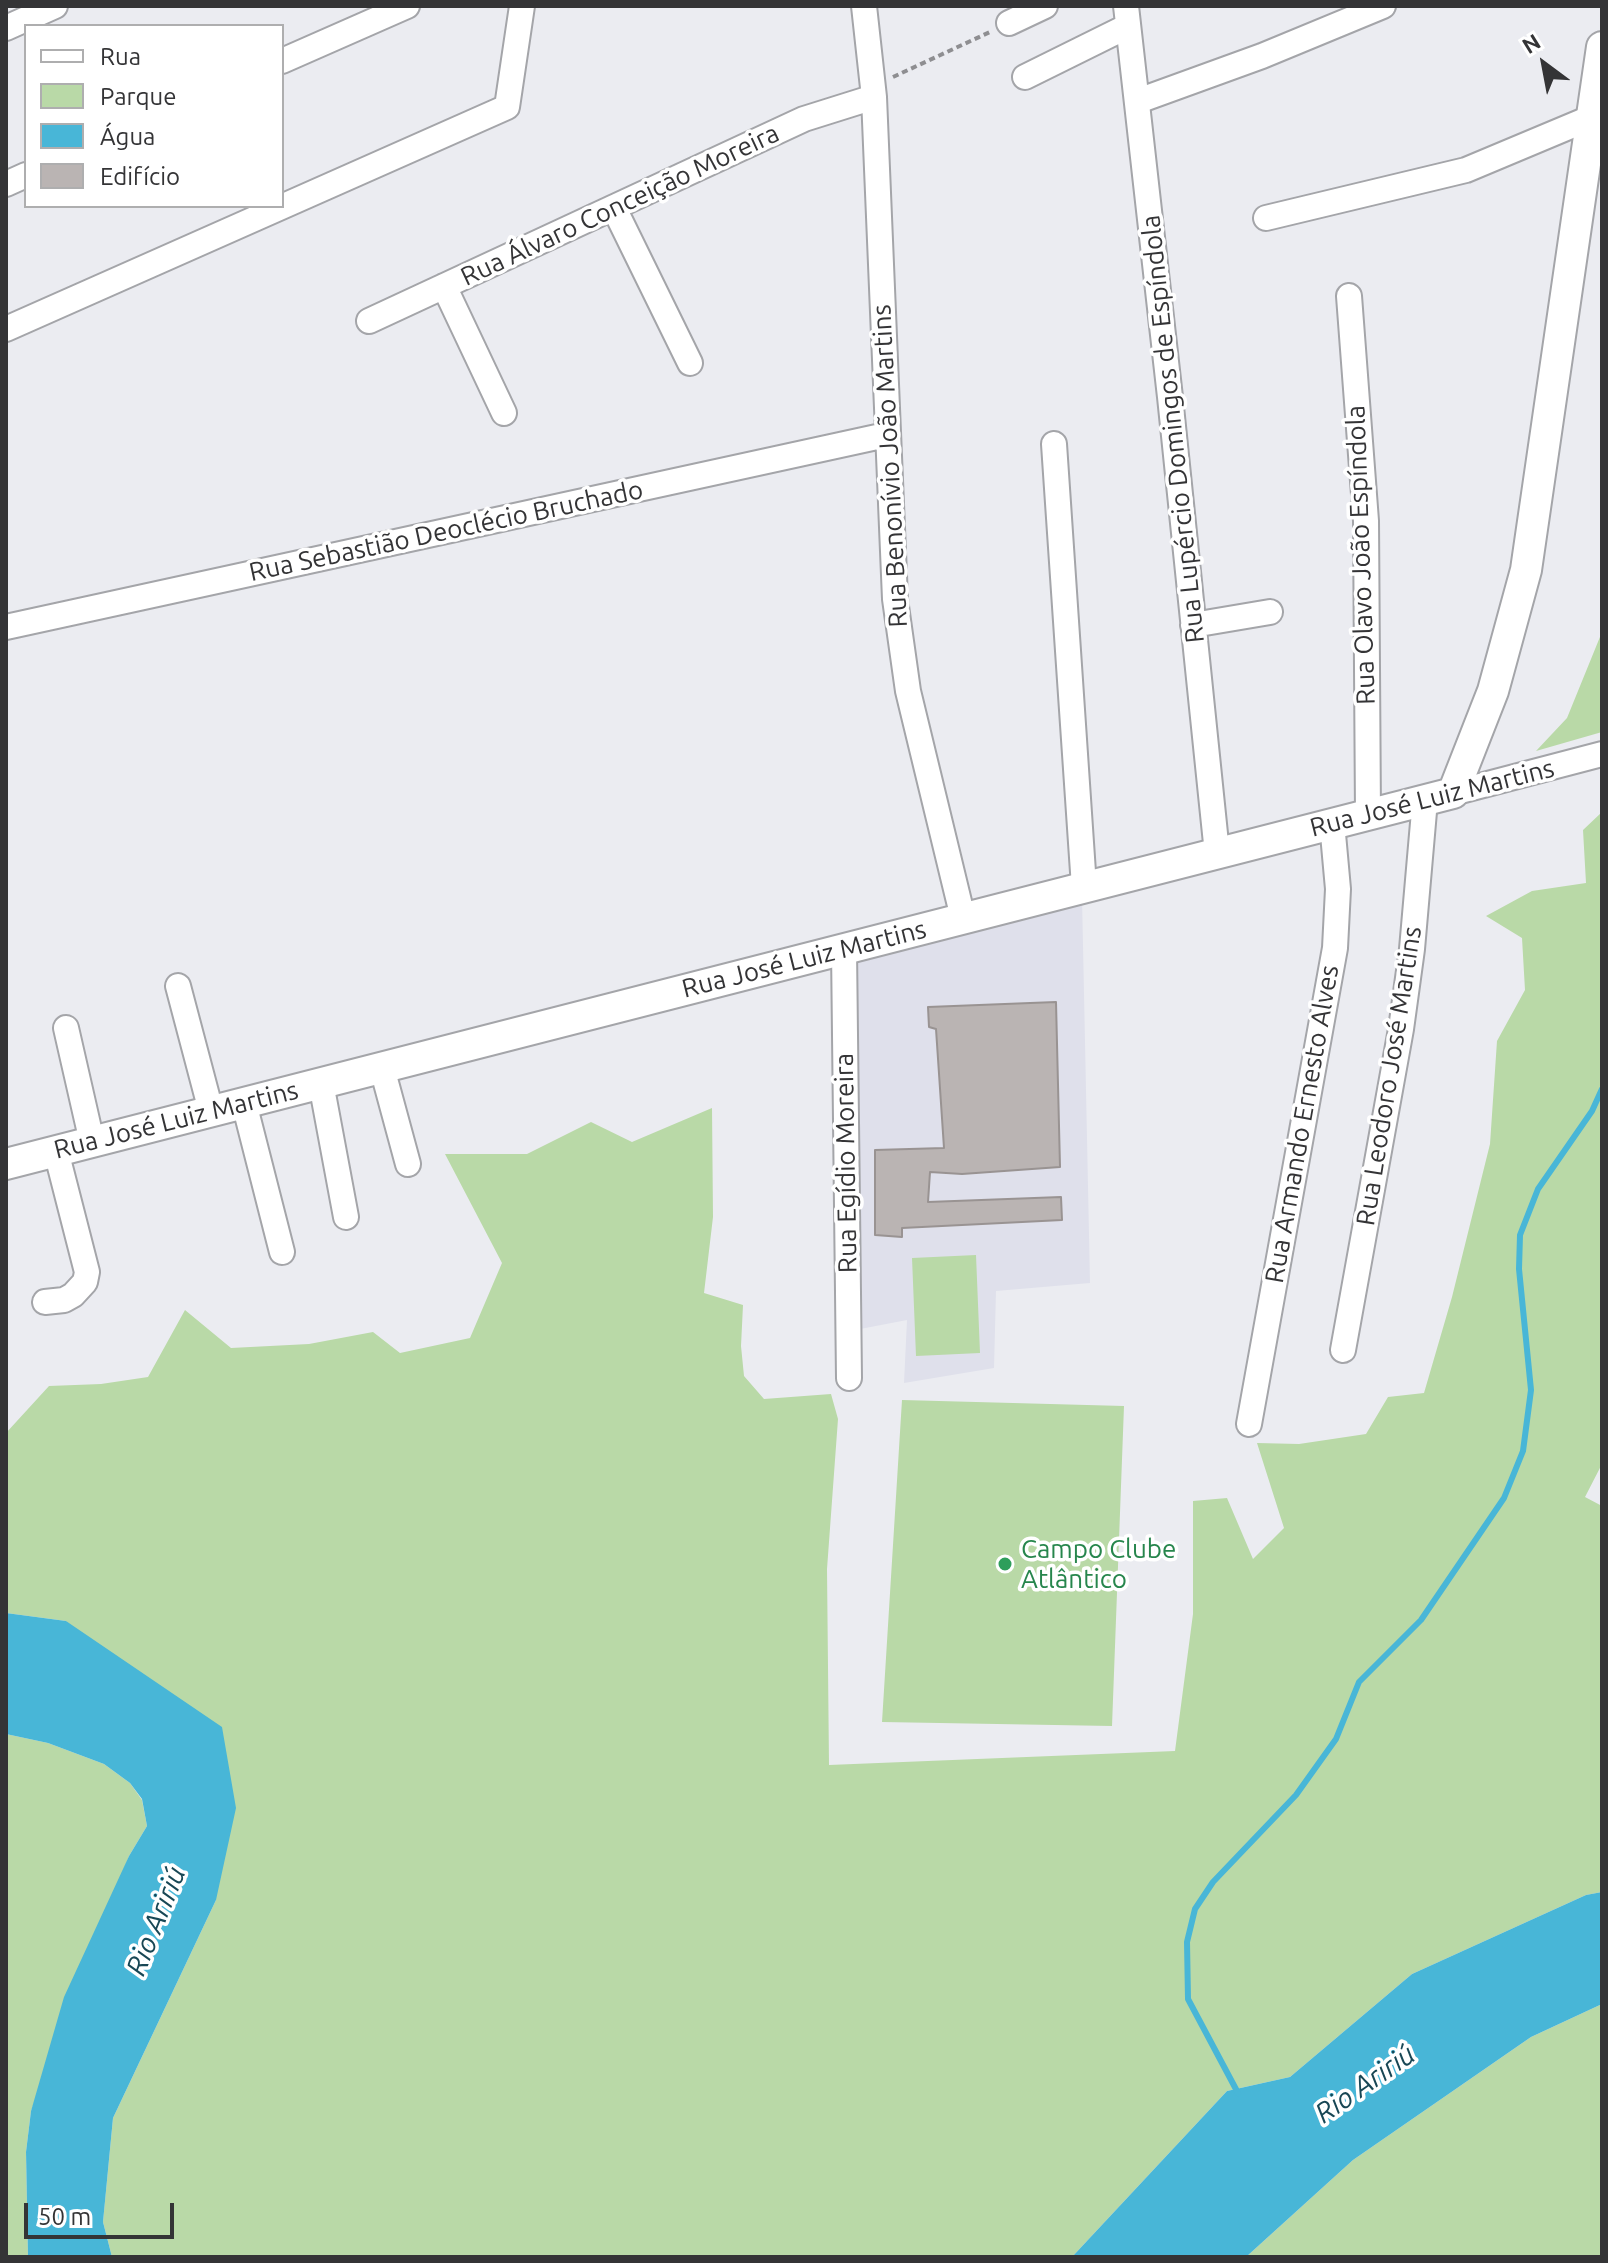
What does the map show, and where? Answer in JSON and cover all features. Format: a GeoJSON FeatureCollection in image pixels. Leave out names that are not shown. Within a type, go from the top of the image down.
{"type":"FeatureCollection","features":[{"type":"Feature","properties":{"kind":"main road"},"geometry":{"type":"LineString","coordinates":[[1439,796],[1493,691],[1526,570],[1597,116],[1602,47]]}},
{"type":"Feature","properties":{"kind":"main road","name":"Rua José Luiz Martins"},"geometry":{"type":"LineString","coordinates":[[6,1164],[1439,796]]}},
{"type":"Feature","properties":{"kind":"street"},"geometry":{"type":"LineString","coordinates":[[6,28],[55,6]]}},
{"type":"Feature","properties":{"kind":"street"},"geometry":{"type":"LineString","coordinates":[[284,60],[407,6]]}},
{"type":"Feature","properties":{"kind":"street"},"geometry":{"type":"LineString","coordinates":[[284,206],[507,107],[522,6]]}},
{"type":"Feature","properties":{"kind":"street","name":"Rua Benonívio João Martins"},"geometry":{"type":"LineString","coordinates":[[864,6],[873,92],[886,435],[900,646],[963,918]]}},
{"type":"Feature","properties":{"kind":"street"},"geometry":{"type":"LineString","coordinates":[[1009,23],[1045,6]]}},
{"type":"Feature","properties":{"kind":"street"},"geometry":{"type":"LineString","coordinates":[[1138,101],[1262,56],[1383,6]]}},
{"type":"Feature","properties":{"kind":"street"},"geometry":{"type":"LineString","coordinates":[[1025,77],[1127,16]]}},
{"type":"Feature","properties":{"kind":"street","name":"Rua Lupércio Domingos de Espíndola"},"geometry":{"type":"LineString","coordinates":[[1127,16],[1217,853]]}},
{"type":"Feature","properties":{"kind":"street","name":"Rua Álvaro Conceição Moreira"},"geometry":{"type":"LineString","coordinates":[[369,321],[804,119],[873,92]]}},
{"type":"Feature","properties":{"kind":"street"},"geometry":{"type":"LineString","coordinates":[[1266,218],[1466,170],[1597,116]]}},
{"type":"Feature","properties":{"kind":"street"},"geometry":{"type":"LineString","coordinates":[[6,329],[279,208]]}},
{"type":"Feature","properties":{"kind":"street"},"geometry":{"type":"LineString","coordinates":[[614,208],[690,363]]}},
{"type":"Feature","properties":{"kind":"street"},"geometry":{"type":"LineString","coordinates":[[444,286],[504,413]]}},
{"type":"Feature","properties":{"kind":"street","name":"Rua Olavo João Espíndola"},"geometry":{"type":"LineString","coordinates":[[1349,296],[1366,521],[1368,815]]}},
{"type":"Feature","properties":{"kind":"street","name":"Rua Sebastião Deoclécio Bruchado"},"geometry":{"type":"LineString","coordinates":[[6,627],[886,435]]}},
{"type":"Feature","properties":{"kind":"street"},"geometry":{"type":"LineString","coordinates":[[1054,444],[1084,887]]}},
{"type":"Feature","properties":{"kind":"street"},"geometry":{"type":"LineString","coordinates":[[1193,625],[1270,612]]}},
{"type":"Feature","properties":{"kind":"street","name":"Rua José Luiz Martins"},"geometry":{"type":"LineString","coordinates":[[1439,796],[1602,754]]}},
{"type":"Feature","properties":{"kind":"street","name":"Rua Leodoro José Martins"},"geometry":{"type":"LineString","coordinates":[[1343,1350],[1439,796]]}},
{"type":"Feature","properties":{"kind":"street","name":"Rua Armando Ernesto Alves"},"geometry":{"type":"LineString","coordinates":[[1249,1424],[1335,948],[1338,889],[1332,823]]}},
{"type":"Feature","properties":{"kind":"street","name":"Rua Egídio Moreira"},"geometry":{"type":"LineString","coordinates":[[844,949],[849,1378]]}},
{"type":"Feature","properties":{"kind":"street"},"geometry":{"type":"LineString","coordinates":[[178,986],[211,1111]]}},
{"type":"Feature","properties":{"kind":"street"},"geometry":{"type":"LineString","coordinates":[[66,1028],[92,1142]]}},
{"type":"Feature","properties":{"kind":"street"},"geometry":{"type":"LineString","coordinates":[[382,1068],[408,1164]]}},
{"type":"Feature","properties":{"kind":"street"},"geometry":{"type":"LineString","coordinates":[[321,1083],[346,1217]]}},
{"type":"Feature","properties":{"kind":"street"},"geometry":{"type":"LineString","coordinates":[[244,1103],[282,1252]]}},
{"type":"Feature","properties":{"kind":"street"},"geometry":{"type":"LineString","coordinates":[[45,1302],[64,1300],[73,1295],[85,1282],[87,1272],[56,1151]]}},
{"type":"Feature","properties":{"kind":"path"},"geometry":{"type":"LineString","coordinates":[[873,92],[1009,23]]}},
{"type":"Feature","properties":{"kind":"shaded area"},"geometry":{"type":"Polygon","coordinates":[[[1082,897],[1090,1283],[996,1291],[994,1368],[904,1383],[907,1320],[855,1330],[846,960],[1082,897]]]}},
{"type":"Feature","properties":{"kind":"green space"},"geometry":{"type":"Polygon","coordinates":[[[1602,632],[1602,732],[1536,751],[1567,718],[1602,632]]]}},
{"type":"Feature","properties":{"kind":"green space"},"geometry":{"type":"Polygon","coordinates":[[[1602,812],[1602,1464],[1585,1497],[1602,1506],[1602,1892],[1586,1895],[1412,1974],[1290,2077],[1227,2091],[1072,2257],[112,2257],[103,2222],[113,2118],[216,1900],[66,1621],[6,1613],[6,1433],[49,1386],[101,1384],[148,1377],[185,1310],[231,1348],[309,1344],[373,1332],[400,1353],[470,1338],[502,1263],[445,1154],[527,1154],[591,1122],[632,1142],[712,1108],[713,1217],[704,1293],[743,1305],[741,1346],[744,1376],[764,1399],[831,1394],[838,1419],[827,1569],[829,1765],[1175,1751],[1193,1614],[1193,1501],[1227,1498],[1253,1559],[1284,1528],[1257,1443],[1299,1444],[1366,1434],[1388,1397],[1424,1393],[1452,1297],[1490,1144],[1497,1041],[1525,990],[1522,938],[1486,916],[1532,891],[1586,883],[1583,830],[1602,812]]]}},
{"type":"Feature","properties":{"kind":"green space"},"geometry":{"type":"Polygon","coordinates":[[[976,1255],[980,1353],[916,1356],[912,1258],[976,1255]]]}},
{"type":"Feature","properties":{"kind":"green space","name":"Campo Clube Atlântico"},"geometry":{"type":"Polygon","coordinates":[[[902,1400],[1124,1406],[1112,1726],[882,1722],[902,1400]]]}},
{"type":"Feature","properties":{"kind":"green space"},"geometry":{"type":"Polygon","coordinates":[[[6,1734],[48,1743],[104,1764],[130,1783],[142,1800],[147,1826],[129,1856],[31,2111],[26,2152],[28,2257],[6,2257],[6,1734]]]}},
{"type":"Feature","properties":{"kind":"green space"},"geometry":{"type":"Polygon","coordinates":[[[1602,2004],[1602,2257],[1246,2257],[1353,2160],[1531,2037],[1602,2004]]]}},
{"type":"Feature","properties":{"kind":"water","name":"Rio Aririú"},"geometry":{"type":"Polygon","coordinates":[[[6,1613],[66,1621],[222,1727],[236,1808],[216,1900],[113,2118],[103,2222],[112,2257],[28,2257],[26,2152],[31,2111],[64,1997],[129,1856],[147,1826],[142,1799],[130,1783],[104,1764],[48,1743],[6,1734],[6,1613]]]}},
{"type":"Feature","properties":{"kind":"water","name":"Rio Aririú"},"geometry":{"type":"Polygon","coordinates":[[[1602,1892],[1602,2004],[1531,2037],[1353,2160],[1246,2257],[1072,2257],[1227,2091],[1290,2077],[1412,1974],[1586,1895],[1602,1892]]]}},
{"type":"Feature","properties":{"kind":"building"},"geometry":{"type":"Polygon","coordinates":[[[1056,1002],[1060,1167],[962,1174],[930,1172],[928,1202],[1061,1197],[1062,1220],[902,1228],[902,1237],[875,1235],[875,1150],[944,1148],[936,1029],[929,1027],[928,1007],[1056,1002]]]}},
{"type":"Feature","properties":{"kind":"waterway"},"geometry":{"type":"LineString","coordinates":[[1238,2093],[1188,1999],[1187,1942],[1195,1909],[1213,1882],[1296,1795],[1336,1739],[1359,1682],[1421,1620],[1504,1498],[1523,1451],[1531,1390],[1519,1269],[1520,1235],[1538,1189],[1592,1111],[1602,1089]]}},
{"type":"Feature","properties":{"kind":"place","name":"Campo Clube Atlântico"},"geometry":{"type":"Point","coordinates":[1005,1564]}}]}
